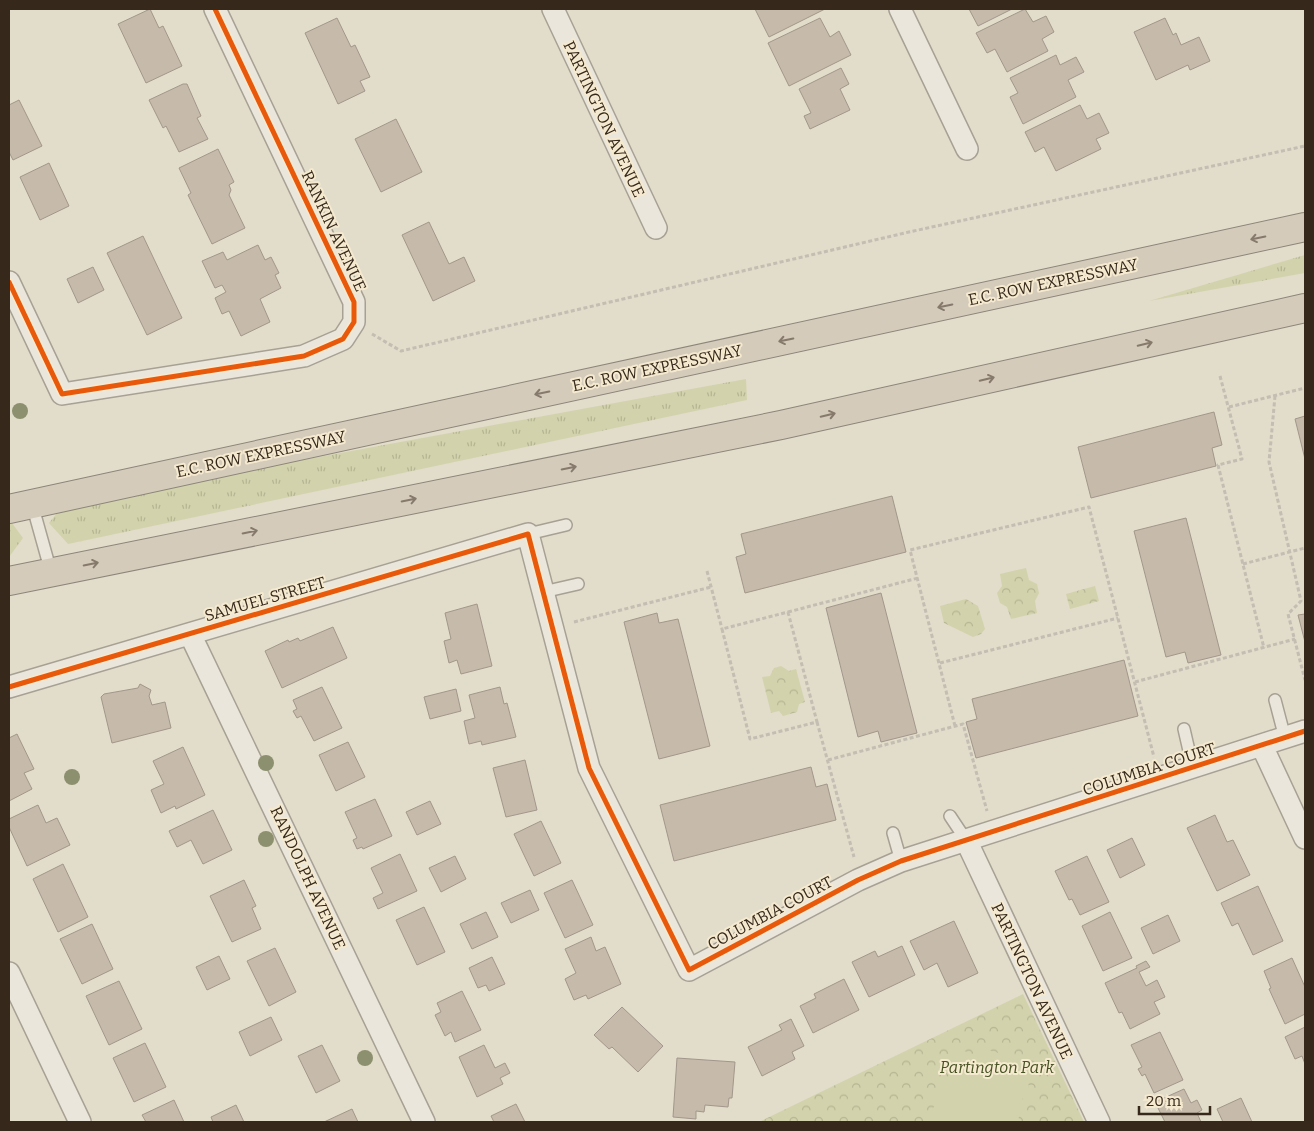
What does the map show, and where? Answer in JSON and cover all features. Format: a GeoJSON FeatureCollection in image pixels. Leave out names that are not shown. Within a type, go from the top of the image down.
{"type":"FeatureCollection","features":[{"type":"Feature","properties":{"kind":"highway","name":"E.C. ROW EXPRESSWAY"},"geometry":{"type":"LineString","coordinates":[[20,506],[1305,227]]}},
{"type":"Feature","properties":{"kind":"highway"},"geometry":{"type":"LineString","coordinates":[[9,581],[781,425],[1305,308]]}},
{"type":"Feature","properties":{"kind":"street","name":"RANKIN AVENUE"},"geometry":{"type":"LineString","coordinates":[[9,282],[62,394],[304,356],[343,339],[354,322],[354,302],[215,9]]}},
{"type":"Feature","properties":{"kind":"street","name":"PARTINGTON AVENUE"},"geometry":{"type":"LineString","coordinates":[[553,9],[656,228]]}},
{"type":"Feature","properties":{"kind":"street"},"geometry":{"type":"LineString","coordinates":[[900,9],[967,148]]}},
{"type":"Feature","properties":{"kind":"street","name":"COLUMBIA COURT"},"geometry":{"type":"LineString","coordinates":[[528,534],[589,768],[690,970],[858,880],[901,861],[1305,731]]}},
{"type":"Feature","properties":{"kind":"street","name":"SAMUEL STREET"},"geometry":{"type":"LineString","coordinates":[[9,687],[528,534]]}},
{"type":"Feature","properties":{"kind":"street","name":"RANDOLPH AVENUE"},"geometry":{"type":"LineString","coordinates":[[190,634],[424,1122]]}},
{"type":"Feature","properties":{"kind":"street"},"geometry":{"type":"LineString","coordinates":[[1262,746],[1305,838]]}},
{"type":"Feature","properties":{"kind":"street","name":"PARTINGTON AVENUE"},"geometry":{"type":"LineString","coordinates":[[966,840],[1099,1122]]}},
{"type":"Feature","properties":{"kind":"street"},"geometry":{"type":"LineString","coordinates":[[9,973],[80,1122]]}},
{"type":"Feature","properties":{"kind":"lane"},"geometry":{"type":"LineString","coordinates":[[20,506],[50,572]]}},
{"type":"Feature","properties":{"kind":"lane"},"geometry":{"type":"LineString","coordinates":[[528,534],[566,525]]}},
{"type":"Feature","properties":{"kind":"lane"},"geometry":{"type":"LineString","coordinates":[[543,592],[578,584]]}},
{"type":"Feature","properties":{"kind":"lane"},"geometry":{"type":"LineString","coordinates":[[1275,700],[1285,738]]}},
{"type":"Feature","properties":{"kind":"lane"},"geometry":{"type":"LineString","coordinates":[[1184,729],[1193,768]]}},
{"type":"Feature","properties":{"kind":"lane"},"geometry":{"type":"LineString","coordinates":[[950,816],[966,840]]}},
{"type":"Feature","properties":{"kind":"lane"},"geometry":{"type":"LineString","coordinates":[[893,833],[901,861]]}},
{"type":"Feature","properties":{"kind":"path"},"geometry":{"type":"LineString","coordinates":[[365,329],[400,351],[909,232],[1305,146]]}},
{"type":"Feature","properties":{"kind":"path"},"geometry":{"type":"LineString","coordinates":[[1220,376],[1242,459],[1218,465],[1264,648]]}},
{"type":"Feature","properties":{"kind":"path"},"geometry":{"type":"LineString","coordinates":[[1229,407],[1305,388]]}},
{"type":"Feature","properties":{"kind":"path"},"geometry":{"type":"LineString","coordinates":[[1275,396],[1269,462],[1301,601],[1288,614],[1305,680]]}},
{"type":"Feature","properties":{"kind":"path"},"geometry":{"type":"LineString","coordinates":[[955,726],[910,550],[1089,507],[1155,763]]}},
{"type":"Feature","properties":{"kind":"path"},"geometry":{"type":"LineString","coordinates":[[1243,564],[1305,548]]}},
{"type":"Feature","properties":{"kind":"path"},"geometry":{"type":"LineString","coordinates":[[707,571],[750,739],[817,722]]}},
{"type":"Feature","properties":{"kind":"path"},"geometry":{"type":"LineString","coordinates":[[722,629],[918,578]]}},
{"type":"Feature","properties":{"kind":"path"},"geometry":{"type":"LineString","coordinates":[[569,624],[711,587]]}},
{"type":"Feature","properties":{"kind":"path"},"geometry":{"type":"LineString","coordinates":[[788,612],[854,858]]}},
{"type":"Feature","properties":{"kind":"path"},"geometry":{"type":"LineString","coordinates":[[940,663],[1118,618]]}},
{"type":"Feature","properties":{"kind":"path"},"geometry":{"type":"LineString","coordinates":[[1135,682],[1295,639]]}},
{"type":"Feature","properties":{"kind":"path"},"geometry":{"type":"LineString","coordinates":[[828,760],[963,724],[987,812]]}},
{"type":"Feature","properties":{"kind":"green space"},"geometry":{"type":"Polygon","coordinates":[[[1305,255],[1305,273],[1149,301],[1305,255]]]}},
{"type":"Feature","properties":{"kind":"green space"},"geometry":{"type":"Polygon","coordinates":[[[746,379],[747,400],[68,544],[49,523],[61,508],[280,464],[746,379]]]}},
{"type":"Feature","properties":{"kind":"green space"},"geometry":{"type":"Polygon","coordinates":[[[9,519],[23,538],[9,557],[9,519]]]}},
{"type":"Feature","properties":{"kind":"green space"},"geometry":{"type":"Polygon","coordinates":[[[1026,568],[1029,580],[1037,584],[1039,593],[1035,601],[1037,613],[1011,619],[1007,607],[1000,603],[997,593],[1002,586],[1000,574],[1026,568]]]}},
{"type":"Feature","properties":{"kind":"green space"},"geometry":{"type":"Polygon","coordinates":[[[1095,586],[1099,601],[1070,609],[1066,594],[1095,586]]]}},
{"type":"Feature","properties":{"kind":"green space"},"geometry":{"type":"Polygon","coordinates":[[[966,599],[978,606],[985,629],[981,634],[973,637],[944,623],[940,606],[966,599]]]}},
{"type":"Feature","properties":{"kind":"green space"},"geometry":{"type":"Polygon","coordinates":[[[781,666],[789,671],[796,669],[805,702],[799,704],[797,712],[783,716],[779,711],[771,713],[762,677],[770,676],[774,668],[781,666]]]}},
{"type":"Feature","properties":{"kind":"green space","name":"Partington Park"},"geometry":{"type":"Polygon","coordinates":[[[1023,994],[1084,1122],[759,1122],[1023,994]]]}},
{"type":"Feature","properties":{"kind":"green space"},"geometry":{"type":"Polygon","coordinates":[[[959,1049],[972,1054],[984,1049],[1009,1056],[1013,1067],[1023,1072],[1029,1086],[1022,1100],[1018,1122],[929,1122],[929,1116],[951,1075],[943,1056],[959,1049]]]}},
{"type":"Feature","properties":{"kind":"building"},"geometry":{"type":"Polygon","coordinates":[[[150,9],[159,28],[163,26],[182,66],[146,83],[118,24],[150,9]]]}},
{"type":"Feature","properties":{"kind":"building"},"geometry":{"type":"Polygon","coordinates":[[[755,9],[825,9],[769,37],[755,9]]]}},
{"type":"Feature","properties":{"kind":"building"},"geometry":{"type":"Polygon","coordinates":[[[969,9],[1012,9],[978,26],[969,9]]]}},
{"type":"Feature","properties":{"kind":"building"},"geometry":{"type":"Polygon","coordinates":[[[1025,9],[1033,22],[1046,16],[1054,32],[1042,39],[1048,51],[1007,72],[995,49],[987,53],[976,33],[1025,9]]]}},
{"type":"Feature","properties":{"kind":"building"},"geometry":{"type":"Polygon","coordinates":[[[337,18],[351,47],[355,45],[370,77],[360,81],[365,91],[338,104],[305,33],[337,18]]]}},
{"type":"Feature","properties":{"kind":"building"},"geometry":{"type":"Polygon","coordinates":[[[820,18],[830,37],[839,31],[851,55],[789,86],[768,43],[820,18]]]}},
{"type":"Feature","properties":{"kind":"building"},"geometry":{"type":"Polygon","coordinates":[[[1165,18],[1173,35],[1176,33],[1181,45],[1199,37],[1210,61],[1190,70],[1188,65],[1156,80],[1134,32],[1165,18]]]}},
{"type":"Feature","properties":{"kind":"building"},"geometry":{"type":"Polygon","coordinates":[[[1056,55],[1060,65],[1076,57],[1084,72],[1068,80],[1076,97],[1023,124],[1010,97],[1018,93],[1010,78],[1056,55]]]}},
{"type":"Feature","properties":{"kind":"building"},"geometry":{"type":"Polygon","coordinates":[[[841,68],[849,84],[840,89],[850,110],[810,129],[804,116],[811,113],[799,89],[841,68]]]}},
{"type":"Feature","properties":{"kind":"building"},"geometry":{"type":"Polygon","coordinates":[[[183,84],[187,84],[201,116],[197,118],[208,139],[179,152],[166,126],[163,128],[149,100],[183,84]]]}},
{"type":"Feature","properties":{"kind":"building"},"geometry":{"type":"Polygon","coordinates":[[[19,100],[42,146],[13,160],[9,152],[9,105],[19,100]]]}},
{"type":"Feature","properties":{"kind":"building"},"geometry":{"type":"Polygon","coordinates":[[[1080,105],[1087,119],[1099,113],[1109,133],[1096,139],[1101,149],[1056,171],[1044,147],[1035,152],[1025,132],[1080,105]]]}},
{"type":"Feature","properties":{"kind":"building"},"geometry":{"type":"Polygon","coordinates":[[[396,119],[422,172],[381,192],[355,139],[396,119]]]}},
{"type":"Feature","properties":{"kind":"building"},"geometry":{"type":"Polygon","coordinates":[[[218,149],[234,182],[229,185],[231,190],[229,195],[245,228],[212,244],[188,195],[191,193],[179,168],[218,149]]]}},
{"type":"Feature","properties":{"kind":"building"},"geometry":{"type":"Polygon","coordinates":[[[49,163],[69,206],[40,220],[20,177],[49,163]]]}},
{"type":"Feature","properties":{"kind":"building"},"geometry":{"type":"Polygon","coordinates":[[[429,222],[449,264],[464,257],[475,281],[433,301],[402,235],[429,222]]]}},
{"type":"Feature","properties":{"kind":"building"},"geometry":{"type":"Polygon","coordinates":[[[143,236],[182,318],[147,335],[107,253],[143,236]]]}},
{"type":"Feature","properties":{"kind":"building"},"geometry":{"type":"Polygon","coordinates":[[[258,245],[265,260],[271,257],[279,273],[275,275],[281,288],[260,299],[270,322],[241,336],[229,311],[222,314],[215,298],[226,292],[222,285],[215,288],[202,261],[223,252],[227,260],[258,245]]]}},
{"type":"Feature","properties":{"kind":"building"},"geometry":{"type":"Polygon","coordinates":[[[93,267],[104,290],[78,303],[67,279],[93,267]]]}},
{"type":"Feature","properties":{"kind":"building"},"geometry":{"type":"Polygon","coordinates":[[[1214,412],[1222,445],[1212,448],[1216,466],[1091,498],[1078,447],[1214,412]]]}},
{"type":"Feature","properties":{"kind":"building"},"geometry":{"type":"Polygon","coordinates":[[[1305,416],[1305,459],[1295,419],[1305,416]]]}},
{"type":"Feature","properties":{"kind":"building"},"geometry":{"type":"Polygon","coordinates":[[[892,496],[906,552],[745,593],[736,557],[746,554],[741,534],[892,496]]]}},
{"type":"Feature","properties":{"kind":"building"},"geometry":{"type":"Polygon","coordinates":[[[1186,518],[1221,655],[1188,663],[1185,652],[1166,657],[1134,531],[1186,518]]]}},
{"type":"Feature","properties":{"kind":"building"},"geometry":{"type":"Polygon","coordinates":[[[881,593],[917,733],[881,742],[878,731],[858,737],[826,608],[881,593]]]}},
{"type":"Feature","properties":{"kind":"building"},"geometry":{"type":"Polygon","coordinates":[[[477,604],[492,666],[461,674],[457,660],[449,663],[444,641],[451,639],[445,613],[477,604]]]}},
{"type":"Feature","properties":{"kind":"building"},"geometry":{"type":"Polygon","coordinates":[[[657,613],[659,623],[678,619],[710,746],[659,759],[624,622],[657,613]]]}},
{"type":"Feature","properties":{"kind":"building"},"geometry":{"type":"Polygon","coordinates":[[[1305,614],[1305,642],[1298,615],[1305,614]]]}},
{"type":"Feature","properties":{"kind":"building"},"geometry":{"type":"Polygon","coordinates":[[[333,627],[347,658],[282,688],[265,651],[288,640],[289,642],[298,638],[300,641],[333,627]]]}},
{"type":"Feature","properties":{"kind":"building"},"geometry":{"type":"Polygon","coordinates":[[[1124,660],[1138,716],[976,758],[966,722],[977,719],[972,699],[1124,660]]]}},
{"type":"Feature","properties":{"kind":"building"},"geometry":{"type":"Polygon","coordinates":[[[140,684],[151,690],[149,696],[152,705],[165,702],[171,728],[112,743],[101,697],[104,694],[138,688],[140,684]]]}},
{"type":"Feature","properties":{"kind":"building"},"geometry":{"type":"Polygon","coordinates":[[[322,687],[342,728],[314,741],[301,716],[297,718],[293,711],[297,709],[293,700],[322,687]]]}},
{"type":"Feature","properties":{"kind":"building"},"geometry":{"type":"Polygon","coordinates":[[[500,687],[504,704],[507,703],[516,737],[482,745],[481,741],[469,744],[464,721],[475,718],[469,695],[500,687]]]}},
{"type":"Feature","properties":{"kind":"building"},"geometry":{"type":"Polygon","coordinates":[[[456,689],[461,711],[430,719],[424,697],[456,689]]]}},
{"type":"Feature","properties":{"kind":"building"},"geometry":{"type":"Polygon","coordinates":[[[17,734],[34,769],[24,773],[32,789],[9,801],[9,738],[17,734]]]}},
{"type":"Feature","properties":{"kind":"building"},"geometry":{"type":"Polygon","coordinates":[[[348,742],[365,777],[336,791],[319,755],[348,742]]]}},
{"type":"Feature","properties":{"kind":"building"},"geometry":{"type":"Polygon","coordinates":[[[183,747],[205,795],[176,809],[175,806],[161,813],[151,790],[164,784],[153,761],[183,747]]]}},
{"type":"Feature","properties":{"kind":"building"},"geometry":{"type":"Polygon","coordinates":[[[525,760],[537,810],[506,817],[493,768],[525,760]]]}},
{"type":"Feature","properties":{"kind":"building"},"geometry":{"type":"Polygon","coordinates":[[[811,767],[816,787],[827,784],[836,820],[674,861],[660,805],[811,767]]]}},
{"type":"Feature","properties":{"kind":"building"},"geometry":{"type":"Polygon","coordinates":[[[375,799],[392,836],[363,849],[362,847],[357,849],[353,840],[357,838],[345,812],[375,799]]]}},
{"type":"Feature","properties":{"kind":"building"},"geometry":{"type":"Polygon","coordinates":[[[430,801],[441,824],[417,835],[406,812],[430,801]]]}},
{"type":"Feature","properties":{"kind":"building"},"geometry":{"type":"Polygon","coordinates":[[[38,805],[46,823],[57,818],[70,845],[27,866],[9,827],[9,819],[38,805]]]}},
{"type":"Feature","properties":{"kind":"building"},"geometry":{"type":"Polygon","coordinates":[[[213,810],[232,850],[203,864],[191,840],[177,847],[169,831],[213,810]]]}},
{"type":"Feature","properties":{"kind":"building"},"geometry":{"type":"Polygon","coordinates":[[[1215,815],[1227,842],[1233,840],[1250,875],[1217,891],[1187,828],[1215,815]]]}},
{"type":"Feature","properties":{"kind":"building"},"geometry":{"type":"Polygon","coordinates":[[[541,821],[561,863],[534,876],[514,834],[541,821]]]}},
{"type":"Feature","properties":{"kind":"building"},"geometry":{"type":"Polygon","coordinates":[[[1132,838],[1145,865],[1120,878],[1107,850],[1132,838]]]}},
{"type":"Feature","properties":{"kind":"building"},"geometry":{"type":"Polygon","coordinates":[[[400,854],[417,891],[378,909],[373,898],[383,893],[371,868],[400,854]]]}},
{"type":"Feature","properties":{"kind":"building"},"geometry":{"type":"Polygon","coordinates":[[[455,856],[466,879],[441,892],[429,868],[455,856]]]}},
{"type":"Feature","properties":{"kind":"building"},"geometry":{"type":"Polygon","coordinates":[[[1087,856],[1109,902],[1080,915],[1072,899],[1069,900],[1055,871],[1087,856]]]}},
{"type":"Feature","properties":{"kind":"building"},"geometry":{"type":"Polygon","coordinates":[[[63,864],[88,917],[58,932],[33,879],[63,864]]]}},
{"type":"Feature","properties":{"kind":"building"},"geometry":{"type":"Polygon","coordinates":[[[244,880],[256,906],[252,908],[261,929],[232,942],[210,896],[244,880]]]}},
{"type":"Feature","properties":{"kind":"building"},"geometry":{"type":"Polygon","coordinates":[[[572,880],[593,925],[565,938],[544,893],[572,880]]]}},
{"type":"Feature","properties":{"kind":"building"},"geometry":{"type":"Polygon","coordinates":[[[1258,886],[1283,941],[1253,955],[1238,923],[1232,926],[1221,903],[1258,886]]]}},
{"type":"Feature","properties":{"kind":"building"},"geometry":{"type":"Polygon","coordinates":[[[530,890],[539,910],[511,923],[501,903],[530,890]]]}},
{"type":"Feature","properties":{"kind":"building"},"geometry":{"type":"Polygon","coordinates":[[[424,907],[445,952],[417,965],[396,920],[424,907]]]}},
{"type":"Feature","properties":{"kind":"building"},"geometry":{"type":"Polygon","coordinates":[[[486,912],[498,937],[472,949],[460,924],[486,912]]]}},
{"type":"Feature","properties":{"kind":"building"},"geometry":{"type":"Polygon","coordinates":[[[1110,912],[1132,958],[1103,971],[1082,926],[1110,912]]]}},
{"type":"Feature","properties":{"kind":"building"},"geometry":{"type":"Polygon","coordinates":[[[1168,915],[1180,941],[1153,954],[1141,928],[1168,915]]]}},
{"type":"Feature","properties":{"kind":"building"},"geometry":{"type":"Polygon","coordinates":[[[954,921],[978,973],[948,987],[937,963],[924,970],[910,941],[954,921]]]}},
{"type":"Feature","properties":{"kind":"building"},"geometry":{"type":"Polygon","coordinates":[[[92,924],[113,969],[82,984],[60,939],[92,924]]]}},
{"type":"Feature","properties":{"kind":"building"},"geometry":{"type":"Polygon","coordinates":[[[591,937],[596,951],[605,947],[621,984],[588,999],[586,995],[574,1000],[565,979],[576,973],[565,949],[591,937]]]}},
{"type":"Feature","properties":{"kind":"building"},"geometry":{"type":"Polygon","coordinates":[[[902,946],[915,975],[869,997],[852,962],[875,951],[878,957],[902,946]]]}},
{"type":"Feature","properties":{"kind":"building"},"geometry":{"type":"Polygon","coordinates":[[[275,948],[296,992],[269,1006],[247,961],[275,948]]]}},
{"type":"Feature","properties":{"kind":"building"},"geometry":{"type":"Polygon","coordinates":[[[219,956],[230,979],[207,990],[196,967],[219,956]]]}},
{"type":"Feature","properties":{"kind":"building"},"geometry":{"type":"Polygon","coordinates":[[[492,957],[505,984],[489,991],[486,985],[478,988],[469,968],[492,957]]]}},
{"type":"Feature","properties":{"kind":"building"},"geometry":{"type":"Polygon","coordinates":[[[1292,958],[1305,987],[1305,1014],[1285,1024],[1269,989],[1271,988],[1264,971],[1292,958]]]}},
{"type":"Feature","properties":{"kind":"building"},"geometry":{"type":"Polygon","coordinates":[[[1146,961],[1150,967],[1139,972],[1146,986],[1157,980],[1165,997],[1154,1002],[1160,1014],[1130,1029],[1122,1012],[1119,1013],[1105,983],[1137,968],[1136,966],[1146,961]]]}},
{"type":"Feature","properties":{"kind":"building"},"geometry":{"type":"Polygon","coordinates":[[[844,979],[859,1010],[813,1033],[800,1006],[816,998],[814,994],[844,979]]]}},
{"type":"Feature","properties":{"kind":"building"},"geometry":{"type":"Polygon","coordinates":[[[119,981],[142,1029],[109,1045],[86,996],[119,981]]]}},
{"type":"Feature","properties":{"kind":"building"},"geometry":{"type":"Polygon","coordinates":[[[462,991],[481,1030],[455,1042],[451,1032],[445,1036],[435,1015],[441,1012],[437,1003],[462,991]]]}},
{"type":"Feature","properties":{"kind":"building"},"geometry":{"type":"Polygon","coordinates":[[[622,1007],[663,1046],[638,1072],[612,1047],[609,1049],[594,1035],[622,1007]]]}},
{"type":"Feature","properties":{"kind":"building"},"geometry":{"type":"Polygon","coordinates":[[[271,1017],[282,1040],[250,1056],[239,1032],[271,1017]]]}},
{"type":"Feature","properties":{"kind":"building"},"geometry":{"type":"Polygon","coordinates":[[[791,1019],[804,1046],[792,1052],[795,1059],[762,1076],[748,1047],[782,1030],[779,1025],[791,1019]]]}},
{"type":"Feature","properties":{"kind":"building"},"geometry":{"type":"Polygon","coordinates":[[[1305,1027],[1305,1064],[1302,1056],[1295,1059],[1285,1037],[1305,1027]]]}},
{"type":"Feature","properties":{"kind":"building"},"geometry":{"type":"Polygon","coordinates":[[[1160,1032],[1183,1080],[1154,1093],[1145,1074],[1142,1076],[1138,1069],[1142,1067],[1131,1045],[1160,1032]]]}},
{"type":"Feature","properties":{"kind":"building"},"geometry":{"type":"Polygon","coordinates":[[[145,1043],[166,1087],[134,1102],[113,1058],[145,1043]]]}},
{"type":"Feature","properties":{"kind":"building"},"geometry":{"type":"Polygon","coordinates":[[[322,1045],[340,1081],[316,1093],[298,1056],[322,1045]]]}},
{"type":"Feature","properties":{"kind":"building"},"geometry":{"type":"Polygon","coordinates":[[[484,1045],[495,1068],[505,1063],[510,1073],[500,1078],[503,1084],[477,1097],[459,1057],[484,1045]]]}},
{"type":"Feature","properties":{"kind":"building"},"geometry":{"type":"Polygon","coordinates":[[[677,1058],[735,1062],[732,1098],[729,1098],[728,1107],[705,1105],[704,1112],[696,1111],[696,1119],[673,1117],[677,1058]]]}},
{"type":"Feature","properties":{"kind":"building"},"geometry":{"type":"Polygon","coordinates":[[[1184,1089],[1191,1103],[1197,1100],[1202,1110],[1197,1113],[1201,1122],[1165,1122],[1155,1102],[1184,1089]]]}},
{"type":"Feature","properties":{"kind":"building"},"geometry":{"type":"Polygon","coordinates":[[[1241,1098],[1252,1122],[1223,1122],[1217,1109],[1241,1098]]]}},
{"type":"Feature","properties":{"kind":"building"},"geometry":{"type":"Polygon","coordinates":[[[174,1100],[184,1122],[146,1122],[142,1115],[174,1100]]]}},
{"type":"Feature","properties":{"kind":"building"},"geometry":{"type":"Polygon","coordinates":[[[516,1104],[525,1122],[494,1122],[491,1116],[516,1104]]]}},
{"type":"Feature","properties":{"kind":"building"},"geometry":{"type":"Polygon","coordinates":[[[236,1105],[244,1122],[213,1122],[211,1117],[236,1105]]]}},
{"type":"Feature","properties":{"kind":"building"},"geometry":{"type":"Polygon","coordinates":[[[352,1109],[358,1122],[324,1122],[352,1109]]]}},
{"type":"Feature","properties":{"kind":"cycle path"},"geometry":{"type":"LineString","coordinates":[[9,282],[62,394],[304,356],[343,339],[354,322],[354,302],[215,9]]}},
{"type":"Feature","properties":{"kind":"cycle path"},"geometry":{"type":"LineString","coordinates":[[9,687],[528,534],[589,768],[689,970],[858,880],[901,861],[1305,731]]}}]}
